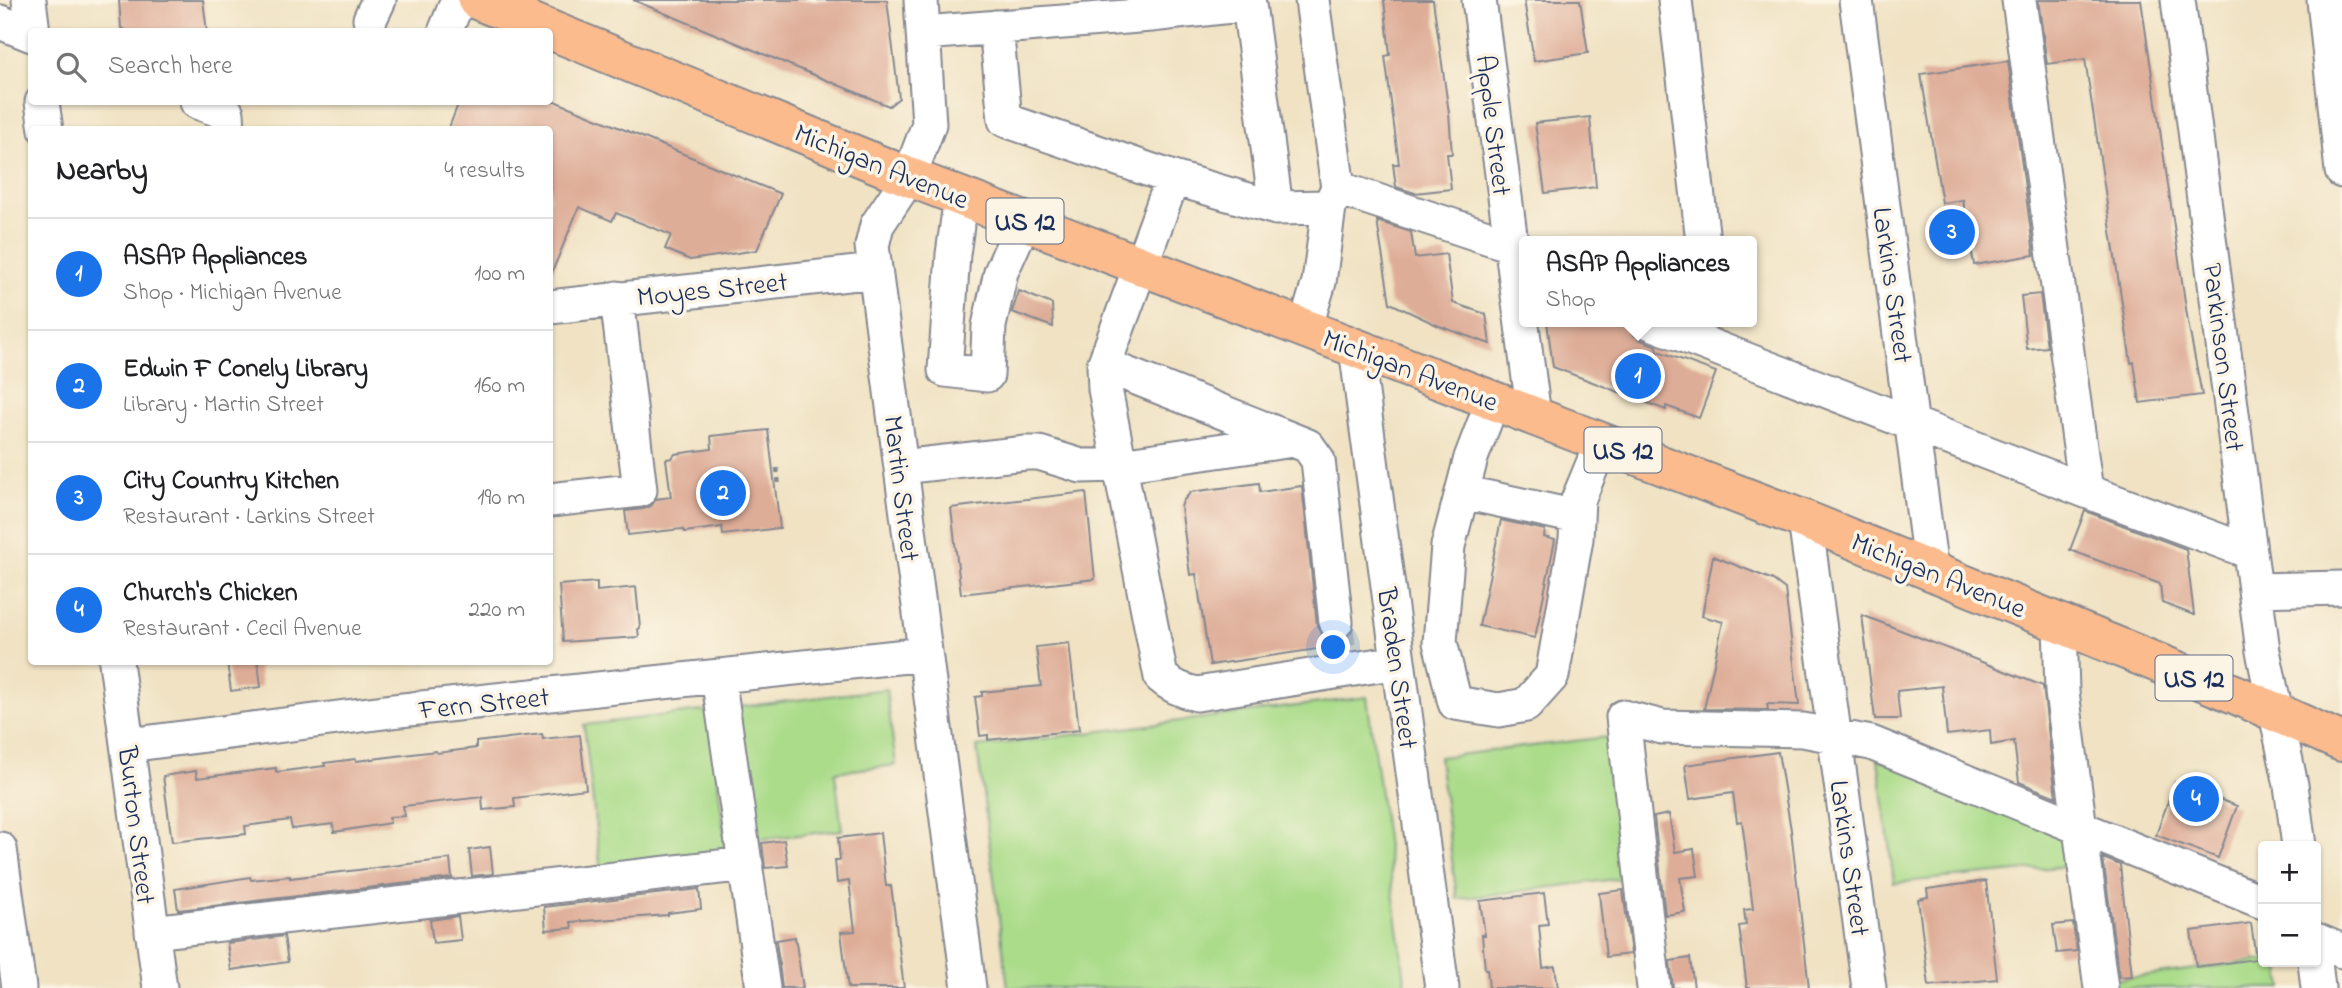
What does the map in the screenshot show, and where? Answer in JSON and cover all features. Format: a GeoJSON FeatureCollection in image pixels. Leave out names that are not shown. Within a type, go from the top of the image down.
{"type":"FeatureCollection","features":[{"type":"Feature","properties":{"kind":"main road","name":"Michigan Avenue"},"geometry":{"type":"LineString","coordinates":[[478,0],[546,28]]}},
{"type":"Feature","properties":{"kind":"main road","name":"Michigan Avenue"},"geometry":{"type":"LineString","coordinates":[[553,31],[909,177],[1805,520],[2342,742]]}},
{"type":"Feature","properties":{"kind":"street"},"geometry":{"type":"LineString","coordinates":[[29,0],[32,28]]}},
{"type":"Feature","properties":{"kind":"street"},"geometry":{"type":"LineString","coordinates":[[447,28],[458,0]]}},
{"type":"Feature","properties":{"kind":"street","name":"Martin Street"},"geometry":{"type":"LineString","coordinates":[[921,0],[929,124],[909,177],[877,225],[872,246],[969,988]]}},
{"type":"Feature","properties":{"kind":"street"},"geometry":{"type":"LineString","coordinates":[[1305,329],[1319,282],[1333,197],[1312,0]]}},
{"type":"Feature","properties":{"kind":"street","name":"Apple Street"},"geometry":{"type":"LineString","coordinates":[[1479,0],[1519,282]]}},
{"type":"Feature","properties":{"kind":"street"},"geometry":{"type":"LineString","coordinates":[[1675,0],[1702,236]]}},
{"type":"Feature","properties":{"kind":"street","name":"Larkins Street"},"geometry":{"type":"LineString","coordinates":[[1856,0],[1931,571]]}},
{"type":"Feature","properties":{"kind":"street"},"geometry":{"type":"LineString","coordinates":[[2019,0],[2086,491]]}},
{"type":"Feature","properties":{"kind":"street","name":"Parkinson Street"},"geometry":{"type":"LineString","coordinates":[[2178,0],[2263,651],[2291,785],[2299,841]]}},
{"type":"Feature","properties":{"kind":"street"},"geometry":{"type":"LineString","coordinates":[[2323,0],[2342,171]]}},
{"type":"Feature","properties":{"kind":"street"},"geometry":{"type":"LineString","coordinates":[[924,33],[1152,15],[1250,4],[1276,208]]}},
{"type":"Feature","properties":{"kind":"street"},"geometry":{"type":"LineString","coordinates":[[0,22],[28,32]]}},
{"type":"Feature","properties":{"kind":"street"},"geometry":{"type":"LineString","coordinates":[[996,27],[1005,120],[1173,178],[1276,208],[1333,197],[1517,264]]}},
{"type":"Feature","properties":{"kind":"street"},"geometry":{"type":"LineString","coordinates":[[43,105],[46,126]]}},
{"type":"Feature","properties":{"kind":"street"},"geometry":{"type":"LineString","coordinates":[[205,105],[227,113],[228,126]]}},
{"type":"Feature","properties":{"kind":"street"},"geometry":{"type":"LineString","coordinates":[[1173,178],[1104,365],[1105,389],[1161,677],[1185,692],[1197,694],[1339,647],[1398,662]]}},
{"type":"Feature","properties":{"kind":"street"},"geometry":{"type":"LineString","coordinates":[[961,197],[953,254],[944,370],[987,375],[989,326],[1001,272],[1024,221]]}},
{"type":"Feature","properties":{"kind":"street","name":"Moyes Street"},"geometry":{"type":"LineString","coordinates":[[553,306],[875,271]]}},
{"type":"Feature","properties":{"kind":"street"},"geometry":{"type":"LineString","coordinates":[[553,500],[640,490],[617,298]]}},
{"type":"Feature","properties":{"kind":"street","name":"Apple Street"},"geometry":{"type":"LineString","coordinates":[[1524,327],[1534,416]]}},
{"type":"Feature","properties":{"kind":"street"},"geometry":{"type":"LineString","coordinates":[[1676,327],[1714,334],[1912,423],[2250,552]]}},
{"type":"Feature","properties":{"kind":"street","name":"Braden Street"},"geometry":{"type":"LineString","coordinates":[[1356,348],[1442,988]]}},
{"type":"Feature","properties":{"kind":"street"},"geometry":{"type":"LineString","coordinates":[[1104,365],[1308,446],[1315,452],[1339,647]]}},
{"type":"Feature","properties":{"kind":"street"},"geometry":{"type":"LineString","coordinates":[[1493,400],[1471,458],[1448,546],[1440,642],[1455,703],[1499,710],[1526,705],[1552,676],[1576,539],[1578,500],[1602,442]]}},
{"type":"Feature","properties":{"kind":"street"},"geometry":{"type":"LineString","coordinates":[[901,467],[1026,453],[1039,453],[1080,466],[1120,465],[1293,440]]}},
{"type":"Feature","properties":{"kind":"street"},"geometry":{"type":"LineString","coordinates":[[1462,492],[1577,517]]}},
{"type":"Feature","properties":{"kind":"street","name":"Larkins Street"},"geometry":{"type":"LineString","coordinates":[[1805,520],[1869,988]]}},
{"type":"Feature","properties":{"kind":"street"},"geometry":{"type":"LineString","coordinates":[[2256,590],[2342,588]]}},
{"type":"Feature","properties":{"kind":"street"},"geometry":{"type":"LineString","coordinates":[[2060,624],[2062,692],[2101,988]]}},
{"type":"Feature","properties":{"kind":"street","name":"Fern Street"},"geometry":{"type":"LineString","coordinates":[[128,745],[392,712],[925,654]]}},
{"type":"Feature","properties":{"kind":"street","name":"Burton Street"},"geometry":{"type":"LineString","coordinates":[[116,665],[160,988]]}},
{"type":"Feature","properties":{"kind":"street"},"geometry":{"type":"LineString","coordinates":[[718,676],[763,988]]}},
{"type":"Feature","properties":{"kind":"street"},"geometry":{"type":"LineString","coordinates":[[1654,988],[1623,717],[1662,727],[1803,730],[1871,743],[2258,900]]}},
{"type":"Feature","properties":{"kind":"street"},"geometry":{"type":"LineString","coordinates":[[0,849],[19,988]]}},
{"type":"Feature","properties":{"kind":"street"},"geometry":{"type":"LineString","coordinates":[[152,932],[746,864]]}},
{"type":"Feature","properties":{"kind":"street"},"geometry":{"type":"LineString","coordinates":[[2321,942],[2342,950]]}},
{"type":"Feature","properties":{"kind":"street"},"geometry":{"type":"LineString","coordinates":[[2316,967],[2318,988]]}},
{"type":"Feature","properties":{"kind":"path"},"geometry":{"type":"LineString","coordinates":[[777,468],[779,486]]}},
{"type":"Feature","properties":{"kind":"green space"},"geometry":{"type":"Polygon","coordinates":[[[886,689],[896,765],[835,772],[842,830],[754,840],[738,707],[886,689]]]}},
{"type":"Feature","properties":{"kind":"green space"},"geometry":{"type":"Polygon","coordinates":[[[1367,697],[1406,988],[1008,988],[977,747],[1367,697]]]}},
{"type":"Feature","properties":{"kind":"green space"},"geometry":{"type":"Polygon","coordinates":[[[709,710],[727,857],[601,872],[584,725],[709,710]]]}},
{"type":"Feature","properties":{"kind":"green space"},"geometry":{"type":"Polygon","coordinates":[[[1607,737],[1624,878],[1457,899],[1439,757],[1607,737]]]}},
{"type":"Feature","properties":{"kind":"green space"},"geometry":{"type":"Polygon","coordinates":[[[1878,759],[2067,836],[2068,866],[1894,883],[1878,759]]]}},
{"type":"Feature","properties":{"kind":"green space"},"geometry":{"type":"Polygon","coordinates":[[[2258,961],[2258,967],[2280,967],[2283,988],[2106,988],[2105,981],[2258,961]]]}},
{"type":"Feature","properties":{"kind":"building"},"geometry":{"type":"Polygon","coordinates":[[[119,0],[203,0],[206,28],[121,28],[119,0]]]}},
{"type":"Feature","properties":{"kind":"building"},"geometry":{"type":"Polygon","coordinates":[[[633,0],[887,0],[899,98],[889,106],[633,0]]]}},
{"type":"Feature","properties":{"kind":"building"},"geometry":{"type":"Polygon","coordinates":[[[1384,0],[1433,0],[1449,113],[1452,154],[1447,154],[1451,189],[1415,193],[1396,187],[1393,164],[1399,164],[1385,56],[1390,55],[1384,0]]]}},
{"type":"Feature","properties":{"kind":"building"},"geometry":{"type":"Polygon","coordinates":[[[1524,0],[1580,0],[1588,53],[1534,61],[1524,0]]]}},
{"type":"Feature","properties":{"kind":"building"},"geometry":{"type":"Polygon","coordinates":[[[2038,0],[2141,0],[2188,322],[2202,395],[2140,403],[2134,362],[2131,363],[2085,59],[2047,64],[2038,0]]]}},
{"type":"Feature","properties":{"kind":"building"},"geometry":{"type":"Polygon","coordinates":[[[2008,61],[2034,255],[1974,265],[1963,200],[1942,203],[1921,74],[2008,61]]]}},
{"type":"Feature","properties":{"kind":"building"},"geometry":{"type":"Polygon","coordinates":[[[553,102],[557,102],[781,194],[757,250],[690,260],[665,249],[671,235],[616,213],[612,221],[579,207],[553,270],[553,126],[450,126],[458,105],[553,105],[553,102]]]}},
{"type":"Feature","properties":{"kind":"building"},"geometry":{"type":"Polygon","coordinates":[[[1590,117],[1596,187],[1545,193],[1535,123],[1590,117]]]}},
{"type":"Feature","properties":{"kind":"building"},"geometry":{"type":"Polygon","coordinates":[[[1377,221],[1411,232],[1415,258],[1446,254],[1453,303],[1486,314],[1490,344],[1439,326],[1390,303],[1377,221]]]}},
{"type":"Feature","properties":{"kind":"building"},"geometry":{"type":"Polygon","coordinates":[[[1019,291],[1052,304],[1053,327],[1012,312],[1019,291]]]}},
{"type":"Feature","properties":{"kind":"building"},"geometry":{"type":"Polygon","coordinates":[[[2040,294],[2047,347],[2027,349],[2021,296],[2040,294]]]}},
{"type":"Feature","properties":{"kind":"building"},"geometry":{"type":"Polygon","coordinates":[[[1548,327],[1630,327],[1634,335],[1657,346],[1658,351],[1716,372],[1699,418],[1666,406],[1666,410],[1553,367],[1548,327]]]}},
{"type":"Feature","properties":{"kind":"building"},"geometry":{"type":"Polygon","coordinates":[[[768,430],[780,528],[723,535],[722,527],[628,535],[625,511],[643,509],[651,506],[656,499],[671,497],[666,459],[675,454],[712,449],[711,436],[768,430]]]}},
{"type":"Feature","properties":{"kind":"building"},"geometry":{"type":"Polygon","coordinates":[[[1259,483],[1260,492],[1302,486],[1317,625],[1321,634],[1328,639],[1339,641],[1349,635],[1351,644],[1210,665],[1196,574],[1190,575],[1181,507],[1191,492],[1259,483]]]}},
{"type":"Feature","properties":{"kind":"building"},"geometry":{"type":"Polygon","coordinates":[[[1086,492],[1095,579],[961,594],[951,508],[1086,492]]]}},
{"type":"Feature","properties":{"kind":"building"},"geometry":{"type":"Polygon","coordinates":[[[2085,511],[2186,549],[2194,615],[2162,603],[2160,584],[2070,550],[2085,511]]]}},
{"type":"Feature","properties":{"kind":"building"},"geometry":{"type":"Polygon","coordinates":[[[1501,520],[1545,530],[1544,537],[1555,540],[1535,638],[1479,626],[1501,520]]]}},
{"type":"Feature","properties":{"kind":"building"},"geometry":{"type":"Polygon","coordinates":[[[1713,556],[1773,580],[1785,589],[1799,705],[1767,704],[1768,710],[1704,709],[1723,622],[1702,616],[1713,556]]]}},
{"type":"Feature","properties":{"kind":"building"},"geometry":{"type":"Polygon","coordinates":[[[597,582],[597,591],[636,587],[639,637],[563,642],[559,585],[597,582]]]}},
{"type":"Feature","properties":{"kind":"building"},"geometry":{"type":"Polygon","coordinates":[[[1862,615],[2043,686],[2056,797],[2019,782],[2014,741],[1991,745],[1990,730],[1947,735],[1942,686],[1897,691],[1900,719],[1875,719],[1862,615]]]}},
{"type":"Feature","properties":{"kind":"building"},"geometry":{"type":"Polygon","coordinates":[[[1069,643],[1079,730],[988,740],[988,735],[980,736],[975,697],[982,696],[982,692],[1041,686],[1036,647],[1069,643]]]}},
{"type":"Feature","properties":{"kind":"building"},"geometry":{"type":"Polygon","coordinates":[[[227,665],[258,665],[261,687],[231,691],[227,665]]]}},
{"type":"Feature","properties":{"kind":"building"},"geometry":{"type":"Polygon","coordinates":[[[542,734],[543,739],[580,735],[586,789],[514,798],[515,807],[483,810],[482,797],[403,806],[405,816],[389,817],[390,823],[334,832],[333,824],[292,829],[290,820],[245,826],[246,834],[172,842],[163,776],[196,771],[197,778],[276,768],[276,772],[356,759],[476,748],[476,742],[542,734]]]}},
{"type":"Feature","properties":{"kind":"building"},"geometry":{"type":"Polygon","coordinates":[[[1778,752],[1791,830],[1809,988],[1747,988],[1739,926],[1746,925],[1744,910],[1753,909],[1742,821],[1737,822],[1733,793],[1690,799],[1685,765],[1778,752]]]}},
{"type":"Feature","properties":{"kind":"building"},"geometry":{"type":"Polygon","coordinates":[[[2175,782],[2237,806],[2218,858],[2156,835],[2175,782]]]}},
{"type":"Feature","properties":{"kind":"building"},"geometry":{"type":"Polygon","coordinates":[[[1669,814],[1675,852],[1694,849],[1698,876],[1680,878],[1685,912],[1665,915],[1654,817],[1669,814]]]}},
{"type":"Feature","properties":{"kind":"building"},"geometry":{"type":"Polygon","coordinates":[[[880,833],[886,886],[891,886],[904,988],[848,988],[841,932],[855,931],[849,881],[837,883],[835,860],[840,860],[838,838],[880,833]]]}},
{"type":"Feature","properties":{"kind":"building"},"geometry":{"type":"Polygon","coordinates":[[[784,840],[788,866],[765,868],[762,843],[784,840]]]}},
{"type":"Feature","properties":{"kind":"building"},"geometry":{"type":"Polygon","coordinates":[[[490,847],[493,874],[472,876],[469,850],[490,847]]]}},
{"type":"Feature","properties":{"kind":"building"},"geometry":{"type":"Polygon","coordinates":[[[2103,858],[2120,865],[2132,976],[2119,977],[2103,858]]]}},
{"type":"Feature","properties":{"kind":"building"},"geometry":{"type":"Polygon","coordinates":[[[450,859],[452,878],[178,910],[175,889],[250,877],[251,880],[290,878],[450,859]]]}},
{"type":"Feature","properties":{"kind":"building"},"geometry":{"type":"Polygon","coordinates":[[[1986,881],[1997,979],[1929,986],[1918,899],[1928,897],[1927,889],[1986,881]]]}},
{"type":"Feature","properties":{"kind":"building"},"geometry":{"type":"Polygon","coordinates":[[[699,889],[701,909],[668,915],[571,922],[572,928],[546,930],[544,907],[699,889]]]}},
{"type":"Feature","properties":{"kind":"building"},"geometry":{"type":"Polygon","coordinates":[[[1623,890],[1631,954],[1606,957],[1599,893],[1623,890]]]}},
{"type":"Feature","properties":{"kind":"building"},"geometry":{"type":"Polygon","coordinates":[[[1544,893],[1548,924],[1539,925],[1543,968],[1555,966],[1558,988],[1489,988],[1480,901],[1544,893]]]}},
{"type":"Feature","properties":{"kind":"building"},"geometry":{"type":"Polygon","coordinates":[[[458,916],[461,940],[433,943],[430,920],[458,916]]]}},
{"type":"Feature","properties":{"kind":"building"},"geometry":{"type":"Polygon","coordinates":[[[2073,923],[2077,951],[2057,953],[2053,925],[2073,923]]]}},
{"type":"Feature","properties":{"kind":"building"},"geometry":{"type":"Polygon","coordinates":[[[2251,923],[2256,959],[2196,967],[2191,931],[2251,923]]]}},
{"type":"Feature","properties":{"kind":"building"},"geometry":{"type":"Polygon","coordinates":[[[284,936],[288,962],[231,970],[227,943],[284,936]]]}},
{"type":"Feature","properties":{"kind":"building"},"geometry":{"type":"Polygon","coordinates":[[[795,937],[803,988],[782,988],[776,940],[795,937]]]}},
{"type":"Feature","properties":{"kind":"building"},"geometry":{"type":"Polygon","coordinates":[[[1690,958],[1694,988],[1673,988],[1670,961],[1690,958]]]}},
{"type":"Feature","properties":{"kind":"tunnel"},"geometry":{"type":"LineString","coordinates":[[1336,622],[1339,646]]}},
{"type":"Feature","properties":{"kind":"place","name":"City Country Kitchen"},"geometry":{"type":"Point","coordinates":[1952,232]}},
{"type":"Feature","properties":{"kind":"place","name":"ASAP Appliances"},"geometry":{"type":"Point","coordinates":[1638,376]}},
{"type":"Feature","properties":{"kind":"place","name":"Edwin F Conely Library"},"geometry":{"type":"Point","coordinates":[723,493]}},
{"type":"Feature","properties":{"kind":"place","name":"Church's Chicken"},"geometry":{"type":"Point","coordinates":[2196,799]}}]}
